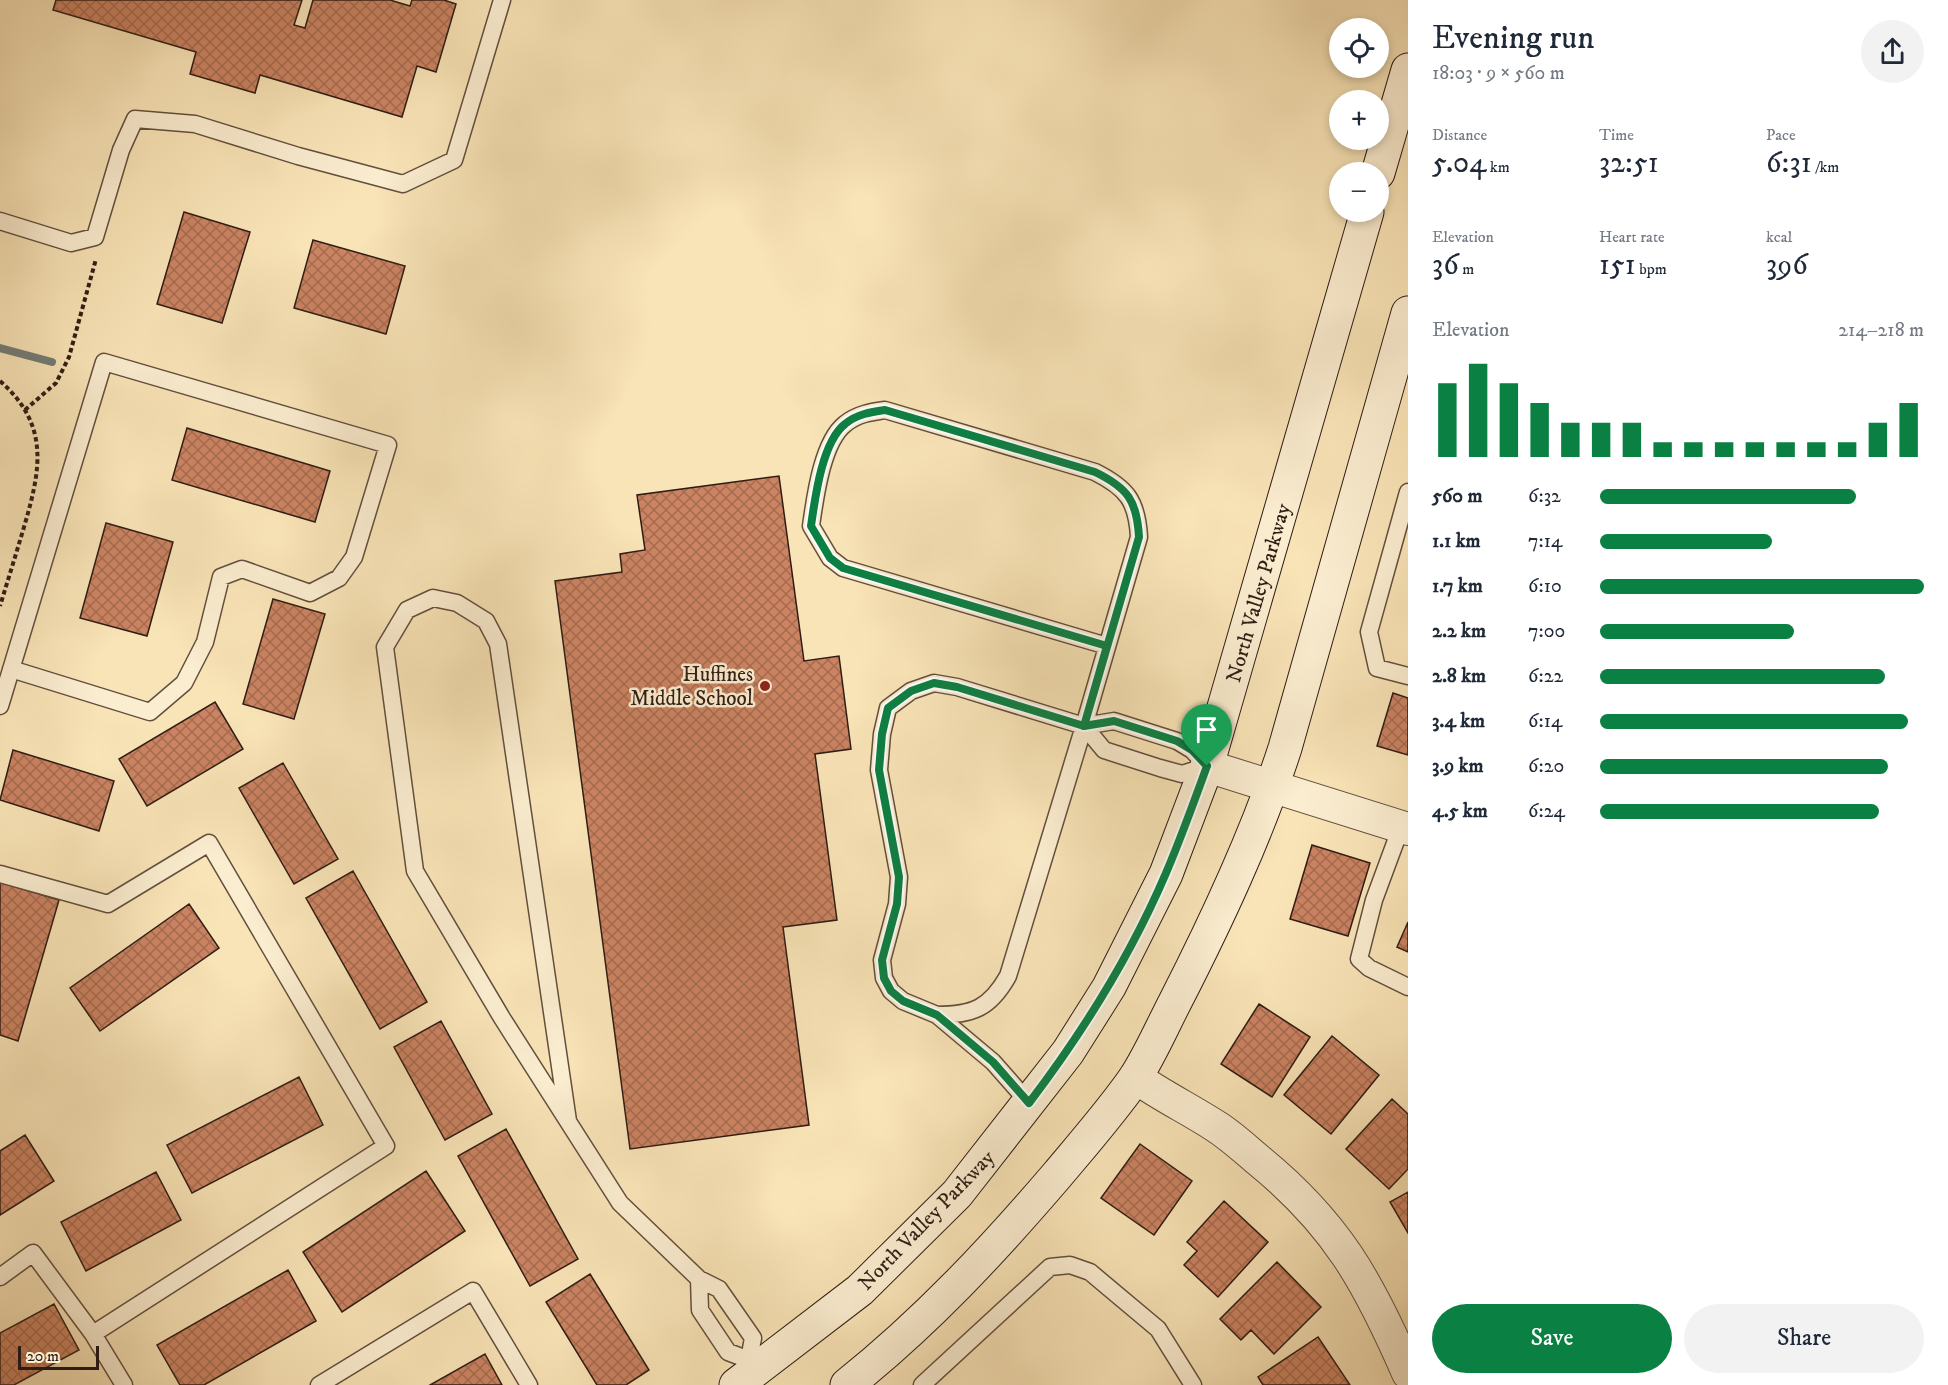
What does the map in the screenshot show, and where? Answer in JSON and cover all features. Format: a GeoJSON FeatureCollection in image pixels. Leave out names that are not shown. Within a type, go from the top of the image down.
{"type":"FeatureCollection","features":[{"type":"Feature","properties":{"kind":"street"},"geometry":{"type":"LineString","coordinates":[[1381,162],[1408,70]]}},
{"type":"Feature","properties":{"kind":"street","name":"North Valley Parkway"},"geometry":{"type":"LineString","coordinates":[[752,1376],[860,1290],[957,1194],[1068,1052],[1109,987],[1166,874],[1207,766],[1364,222]]}},
{"type":"Feature","properties":{"kind":"street"},"geometry":{"type":"LineString","coordinates":[[847,1385],[890,1350],[959,1285],[1014,1226],[1135,1077],[1207,940],[1273,786],[1408,313]]}},
{"type":"Feature","properties":{"kind":"street"},"geometry":{"type":"LineString","coordinates":[[1207,766],[1405,828]]}},
{"type":"Feature","properties":{"kind":"street"},"geometry":{"type":"LineString","coordinates":[[1135,1077],[1219,1128],[1289,1185],[1321,1217],[1348,1255],[1371,1294],[1408,1374],[1406,1385]]}},
{"type":"Feature","properties":{"kind":"lane"},"geometry":{"type":"LineString","coordinates":[[0,221],[70,243],[94,237],[121,150],[135,119],[195,124],[298,156],[403,184],[454,160],[502,0]]}},
{"type":"Feature","properties":{"kind":"lane"},"geometry":{"type":"LineString","coordinates":[[0,706],[11,669],[104,362],[388,445],[354,557],[339,578],[310,593],[242,569],[221,577],[205,642],[184,683],[150,712],[11,669]]}},
{"type":"Feature","properties":{"kind":"lane"},"geometry":{"type":"LineString","coordinates":[[937,1015],[962,1015],[983,1007],[998,993],[1008,976],[1084,726],[1139,537],[1137,512],[1132,499],[1122,489],[1095,472],[885,410],[864,413],[844,424],[830,446],[821,472],[811,526],[830,558],[843,568],[1107,646]]}},
{"type":"Feature","properties":{"kind":"lane"},"geometry":{"type":"LineString","coordinates":[[1408,492],[1369,632],[1377,668],[1408,676]]}},
{"type":"Feature","properties":{"kind":"lane"},"geometry":{"type":"LineString","coordinates":[[568,1121],[498,644],[486,621],[457,603],[433,598],[407,610],[385,647],[415,871],[502,1018],[620,1203],[699,1279],[719,1289],[753,1338],[752,1376]]}},
{"type":"Feature","properties":{"kind":"lane"},"geometry":{"type":"LineString","coordinates":[[1029,1103],[993,1062],[937,1015],[903,1001],[891,991],[884,978],[882,960],[897,904],[899,877],[879,770],[882,734],[888,708],[911,691],[934,683],[957,687],[1084,726],[1114,721],[1177,741],[1192,750],[1207,766],[1182,774],[1104,750],[1084,726]]}},
{"type":"Feature","properties":{"kind":"lane"},"geometry":{"type":"LineString","coordinates":[[1405,828],[1374,900],[1359,959],[1369,968],[1408,987]]}},
{"type":"Feature","properties":{"kind":"lane"},"geometry":{"type":"LineString","coordinates":[[0,874],[108,904],[209,843],[386,1146],[93,1334]]}},
{"type":"Feature","properties":{"kind":"lane"},"geometry":{"type":"LineString","coordinates":[[0,1277],[33,1253],[93,1334],[124,1385]]}},
{"type":"Feature","properties":{"kind":"lane"},"geometry":{"type":"LineString","coordinates":[[922,1385],[1050,1267],[1070,1265],[1090,1272],[1158,1329],[1193,1385]]}},
{"type":"Feature","properties":{"kind":"lane"},"geometry":{"type":"LineString","coordinates":[[699,1279],[700,1310],[728,1352],[752,1376]]}},
{"type":"Feature","properties":{"kind":"lane"},"geometry":{"type":"LineString","coordinates":[[319,1385],[473,1290],[529,1385]]}},
{"type":"Feature","properties":{"kind":"path"},"geometry":{"type":"LineString","coordinates":[[25,410],[56,383],[69,357],[96,260],[87,239]]}},
{"type":"Feature","properties":{"kind":"path"},"geometry":{"type":"LineString","coordinates":[[0,381],[17,396],[34,425],[39,459],[34,492],[0,606]]}},
{"type":"Feature","properties":{"kind":"building"},"geometry":{"type":"Polygon","coordinates":[[[56,0],[302,0],[294,25],[305,28],[313,0],[390,0],[410,6],[412,0],[444,0],[456,4],[436,72],[417,66],[402,117],[260,75],[255,93],[190,74],[196,52],[53,10],[56,0]]]}},
{"type":"Feature","properties":{"kind":"building"},"geometry":{"type":"Polygon","coordinates":[[[184,212],[250,232],[222,323],[157,304],[184,212]]]}},
{"type":"Feature","properties":{"kind":"building"},"geometry":{"type":"Polygon","coordinates":[[[313,240],[405,266],[386,334],[294,308],[313,240]]]}},
{"type":"Feature","properties":{"kind":"building"},"geometry":{"type":"Polygon","coordinates":[[[187,428],[330,471],[315,522],[172,480],[187,428]]]}},
{"type":"Feature","properties":{"kind":"building","name":"Huffines Middle School"},"geometry":{"type":"Polygon","coordinates":[[[779,476],[804,661],[839,656],[851,749],[815,754],[837,920],[783,927],[809,1125],[630,1149],[555,581],[622,572],[620,554],[645,550],[637,495],[779,476]]]}},
{"type":"Feature","properties":{"kind":"building"},"geometry":{"type":"Polygon","coordinates":[[[106,523],[173,542],[147,636],[80,618],[106,523]]]}},
{"type":"Feature","properties":{"kind":"building"},"geometry":{"type":"Polygon","coordinates":[[[273,599],[325,614],[294,719],[243,704],[273,599]]]}},
{"type":"Feature","properties":{"kind":"building"},"geometry":{"type":"Polygon","coordinates":[[[1393,693],[1408,698],[1408,755],[1377,746],[1393,693]]]}},
{"type":"Feature","properties":{"kind":"building"},"geometry":{"type":"Polygon","coordinates":[[[215,702],[243,749],[147,806],[119,759],[215,702]]]}},
{"type":"Feature","properties":{"kind":"building"},"geometry":{"type":"Polygon","coordinates":[[[13,750],[114,781],[99,831],[0,800],[13,750]]]}},
{"type":"Feature","properties":{"kind":"building"},"geometry":{"type":"Polygon","coordinates":[[[283,763],[338,859],[294,884],[239,788],[283,763]]]}},
{"type":"Feature","properties":{"kind":"building"},"geometry":{"type":"Polygon","coordinates":[[[1312,845],[1370,863],[1348,936],[1290,919],[1312,845]]]}},
{"type":"Feature","properties":{"kind":"building"},"geometry":{"type":"Polygon","coordinates":[[[353,871],[427,1002],[380,1029],[306,898],[353,871]]]}},
{"type":"Feature","properties":{"kind":"building"},"geometry":{"type":"Polygon","coordinates":[[[0,882],[59,900],[18,1041],[0,1035],[0,882]]]}},
{"type":"Feature","properties":{"kind":"building"},"geometry":{"type":"Polygon","coordinates":[[[189,904],[219,948],[100,1031],[70,988],[189,904]]]}},
{"type":"Feature","properties":{"kind":"building"},"geometry":{"type":"Polygon","coordinates":[[[1408,922],[1408,952],[1397,947],[1408,922]]]}},
{"type":"Feature","properties":{"kind":"building"},"geometry":{"type":"Polygon","coordinates":[[[1259,1004],[1310,1037],[1272,1097],[1221,1064],[1259,1004]]]}},
{"type":"Feature","properties":{"kind":"building"},"geometry":{"type":"Polygon","coordinates":[[[441,1021],[492,1114],[445,1140],[394,1047],[441,1021]]]}},
{"type":"Feature","properties":{"kind":"building"},"geometry":{"type":"Polygon","coordinates":[[[1332,1036],[1379,1075],[1331,1134],[1284,1095],[1332,1036]]]}},
{"type":"Feature","properties":{"kind":"building"},"geometry":{"type":"Polygon","coordinates":[[[299,1077],[323,1125],[192,1193],[167,1145],[299,1077]]]}},
{"type":"Feature","properties":{"kind":"building"},"geometry":{"type":"Polygon","coordinates":[[[1392,1099],[1408,1114],[1408,1169],[1389,1189],[1346,1149],[1392,1099]]]}},
{"type":"Feature","properties":{"kind":"building"},"geometry":{"type":"Polygon","coordinates":[[[506,1129],[578,1259],[530,1286],[458,1156],[506,1129]]]}},
{"type":"Feature","properties":{"kind":"building"},"geometry":{"type":"Polygon","coordinates":[[[25,1135],[54,1181],[0,1215],[0,1151],[25,1135]]]}},
{"type":"Feature","properties":{"kind":"building"},"geometry":{"type":"Polygon","coordinates":[[[1140,1144],[1192,1181],[1154,1235],[1101,1198],[1140,1144]]]}},
{"type":"Feature","properties":{"kind":"building"},"geometry":{"type":"Polygon","coordinates":[[[426,1171],[465,1231],[342,1312],[303,1252],[426,1171]]]}},
{"type":"Feature","properties":{"kind":"building"},"geometry":{"type":"Polygon","coordinates":[[[156,1172],[181,1220],[86,1271],[61,1222],[156,1172]]]}},
{"type":"Feature","properties":{"kind":"building"},"geometry":{"type":"Polygon","coordinates":[[[1408,1192],[1408,1233],[1390,1202],[1408,1192]]]}},
{"type":"Feature","properties":{"kind":"building"},"geometry":{"type":"Polygon","coordinates":[[[1224,1201],[1268,1242],[1218,1297],[1184,1265],[1197,1251],[1187,1242],[1224,1201]]]}},
{"type":"Feature","properties":{"kind":"building"},"geometry":{"type":"Polygon","coordinates":[[[1277,1262],[1321,1307],[1274,1354],[1251,1330],[1241,1340],[1220,1319],[1277,1262]]]}},
{"type":"Feature","properties":{"kind":"building"},"geometry":{"type":"Polygon","coordinates":[[[288,1270],[316,1321],[204,1385],[180,1385],[157,1345],[288,1270]]]}},
{"type":"Feature","properties":{"kind":"building"},"geometry":{"type":"Polygon","coordinates":[[[590,1274],[649,1370],[626,1385],[597,1385],[546,1302],[590,1274]]]}},
{"type":"Feature","properties":{"kind":"building"},"geometry":{"type":"Polygon","coordinates":[[[54,1304],[79,1350],[14,1385],[0,1385],[0,1333],[54,1304]]]}},
{"type":"Feature","properties":{"kind":"building"},"geometry":{"type":"Polygon","coordinates":[[[1318,1337],[1350,1385],[1263,1385],[1258,1377],[1318,1337]]]}},
{"type":"Feature","properties":{"kind":"building"},"geometry":{"type":"Polygon","coordinates":[[[485,1354],[502,1385],[430,1385],[485,1354]]]}},
{"type":"Feature","properties":{"kind":"waterway"},"geometry":{"type":"LineString","coordinates":[[0,348],[52,362]]}},
{"type":"Feature","properties":{"kind":"place","name":"Huffines Middle School"},"geometry":{"type":"Point","coordinates":[765,686]}},
{"type":"Feature","properties":{"kind":"route"},"geometry":{"type":"LineString","coordinates":[[1207,766],[1166,874],[1109,987],[1068,1052],[1029,1103],[993,1062],[937,1015],[903,1001],[891,991],[884,978],[882,960],[897,904],[899,877],[879,770],[882,734],[888,708],[911,691],[934,683],[957,687],[1084,726],[1107,646],[843,568],[830,558],[811,526],[821,472],[830,446],[844,424],[864,413],[885,410],[1095,472],[1110,479],[1122,489],[1132,499],[1137,512],[1139,537],[1084,726],[1114,721],[1177,741],[1192,750],[1207,766]]}}]}
